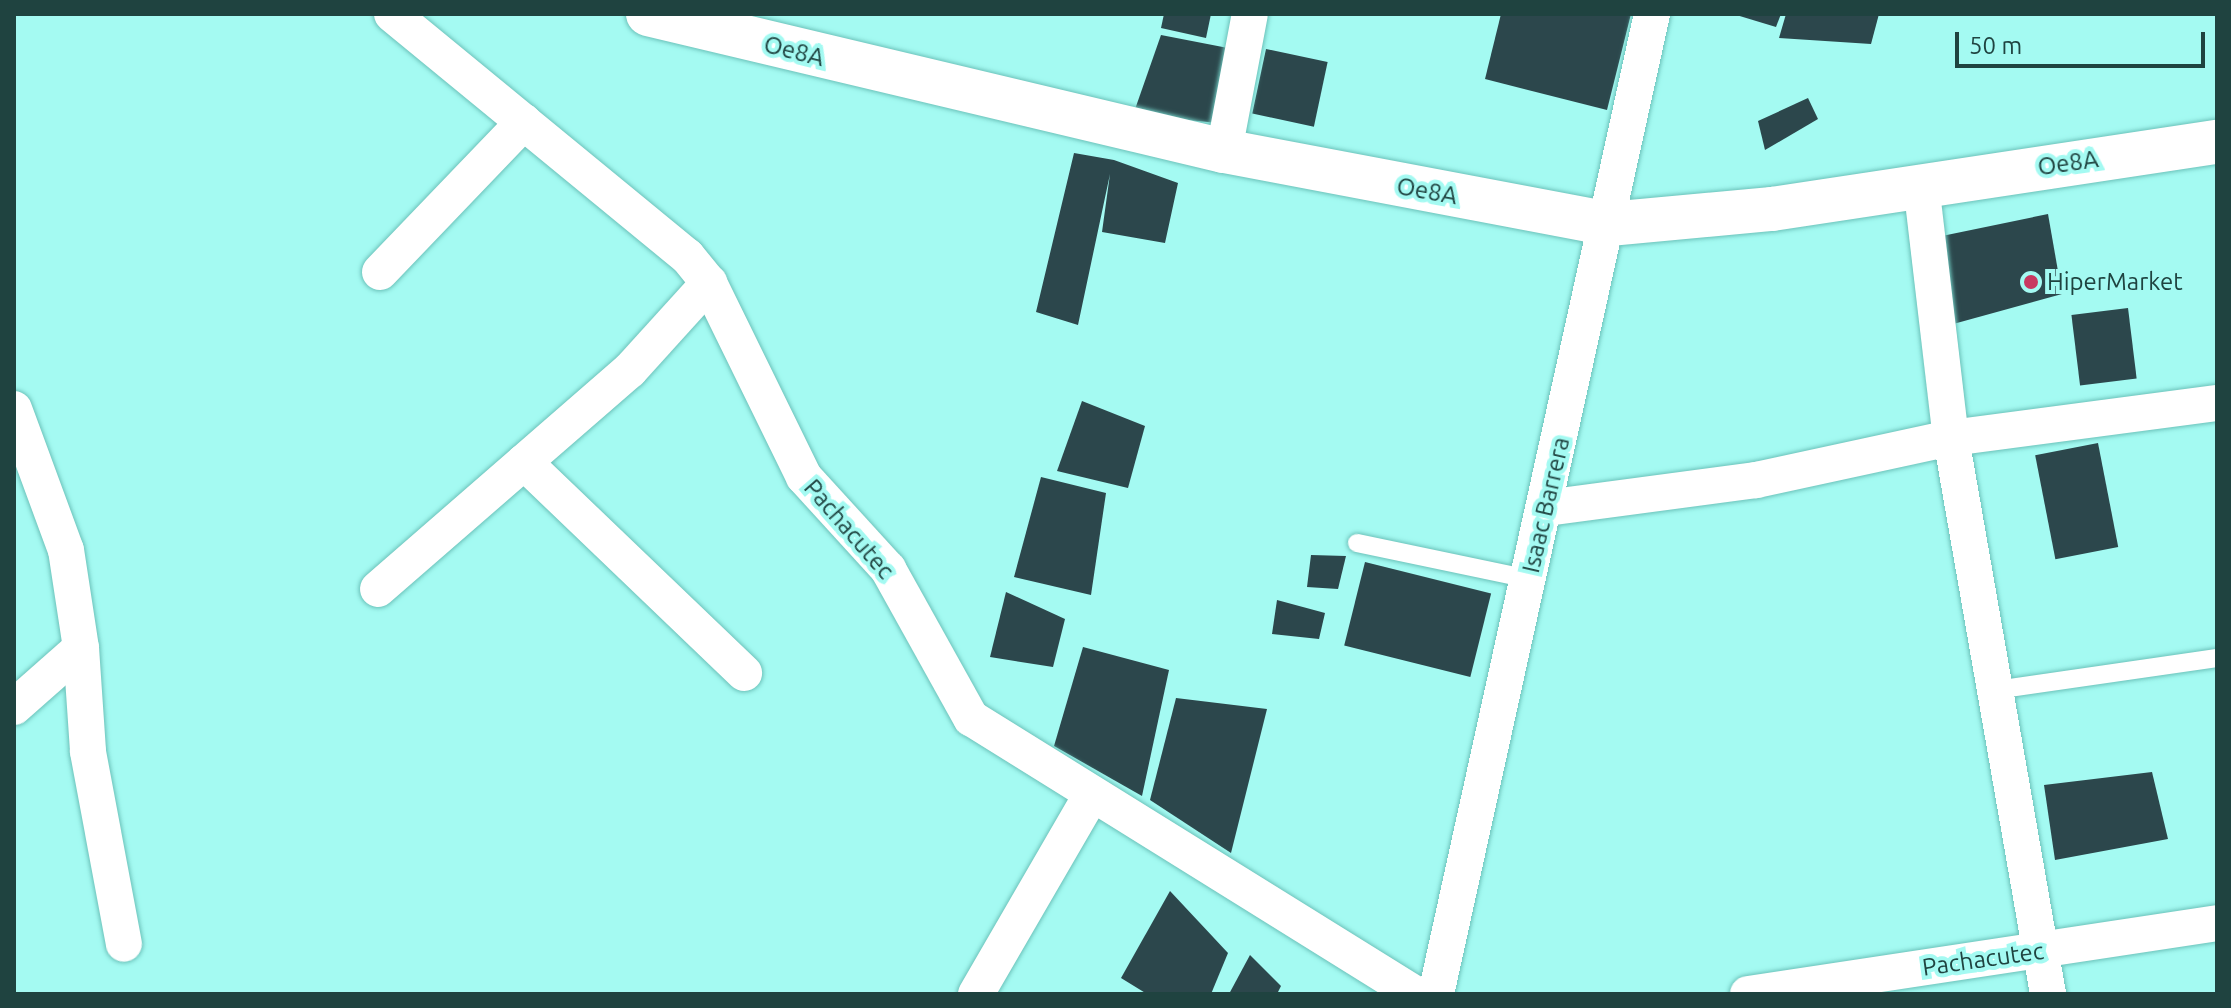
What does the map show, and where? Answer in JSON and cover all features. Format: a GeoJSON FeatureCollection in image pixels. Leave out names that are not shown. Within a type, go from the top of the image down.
{"type":"FeatureCollection","features":[{"type":"Feature","properties":{"kind":"street","name":"Pachacutec"},"geometry":{"type":"LineString","coordinates":[[392,14],[687,256],[709,283],[804,477],[888,569],[971,718],[1091,796],[1415,994]]}},
{"type":"Feature","properties":{"kind":"street","name":"Oe8A"},"geometry":{"type":"LineString","coordinates":[[648,14],[1224,151],[1609,224],[1758,210],[2217,142]]}},
{"type":"Feature","properties":{"kind":"street"},"geometry":{"type":"LineString","coordinates":[[1224,151],[1250,14]]}},
{"type":"Feature","properties":{"kind":"street","name":"Isaac Barrera"},"geometry":{"type":"LineString","coordinates":[[1436,994],[1609,224],[1652,14]]}},
{"type":"Feature","properties":{"kind":"street"},"geometry":{"type":"LineString","coordinates":[[380,272],[524,122]]}},
{"type":"Feature","properties":{"kind":"street"},"geometry":{"type":"LineString","coordinates":[[1921,184],[1951,438],[2048,994]]}},
{"type":"Feature","properties":{"kind":"street"},"geometry":{"type":"LineString","coordinates":[[378,589],[630,370],[709,283]]}},
{"type":"Feature","properties":{"kind":"street"},"geometry":{"type":"LineString","coordinates":[[1546,508],[1756,480],[1951,438],[2217,403]]}},
{"type":"Feature","properties":{"kind":"street"},"geometry":{"type":"LineString","coordinates":[[17,424],[66,550],[81,648],[88,752],[124,944]]}},
{"type":"Feature","properties":{"kind":"street"},"geometry":{"type":"LineString","coordinates":[[524,462],[744,673]]}},
{"type":"Feature","properties":{"kind":"street"},"geometry":{"type":"LineString","coordinates":[[14,707],[81,648]]}},
{"type":"Feature","properties":{"kind":"street"},"geometry":{"type":"LineString","coordinates":[[976,994],[1091,796]]}},
{"type":"Feature","properties":{"kind":"street","name":"Pachacutec"},"geometry":{"type":"LineString","coordinates":[[1748,994],[2217,923]]}},
{"type":"Feature","properties":{"kind":"lane"},"geometry":{"type":"LineString","coordinates":[[1357,543],[1529,579]]}},
{"type":"Feature","properties":{"kind":"lane"},"geometry":{"type":"LineString","coordinates":[[1995,690],[2217,658]]}},
{"type":"Feature","properties":{"kind":"building"},"geometry":{"type":"Polygon","coordinates":[[[1164,14],[1211,14],[1206,38],[1161,28],[1164,14]]]}},
{"type":"Feature","properties":{"kind":"building"},"geometry":{"type":"Polygon","coordinates":[[[1501,14],[1631,14],[1607,110],[1485,79],[1501,14]]]}},
{"type":"Feature","properties":{"kind":"building"},"geometry":{"type":"Polygon","coordinates":[[[1733,14],[1781,14],[1776,27],[1733,14]]]}},
{"type":"Feature","properties":{"kind":"building"},"geometry":{"type":"Polygon","coordinates":[[[1786,14],[1879,14],[1871,44],[1779,38],[1786,14]]]}},
{"type":"Feature","properties":{"kind":"building"},"geometry":{"type":"Polygon","coordinates":[[[1161,35],[1233,49],[1229,124],[1133,115],[1161,35]]]}},
{"type":"Feature","properties":{"kind":"building"},"geometry":{"type":"Polygon","coordinates":[[[1266,49],[1328,62],[1314,127],[1252,114],[1266,49]]]}},
{"type":"Feature","properties":{"kind":"building"},"geometry":{"type":"Polygon","coordinates":[[[1808,98],[1818,119],[1765,150],[1758,121],[1808,98]]]}},
{"type":"Feature","properties":{"kind":"building"},"geometry":{"type":"Polygon","coordinates":[[[1074,153],[1114,160],[1178,183],[1165,243],[1102,232],[1110,174],[1078,325],[1036,312],[1074,153]]]}},
{"type":"Feature","properties":{"kind":"building"},"geometry":{"type":"Polygon","coordinates":[[[2048,214],[2062,294],[1946,326],[1942,236],[2048,214]]]}},
{"type":"Feature","properties":{"kind":"building"},"geometry":{"type":"Polygon","coordinates":[[[2128,308],[2137,378],[2080,385],[2071,315],[2128,308]]]}},
{"type":"Feature","properties":{"kind":"building"},"geometry":{"type":"Polygon","coordinates":[[[1082,401],[1145,426],[1128,488],[1057,471],[1082,401]]]}},
{"type":"Feature","properties":{"kind":"building"},"geometry":{"type":"Polygon","coordinates":[[[2098,443],[2118,547],[2055,559],[2035,455],[2098,443]]]}},
{"type":"Feature","properties":{"kind":"building"},"geometry":{"type":"Polygon","coordinates":[[[1041,477],[1106,493],[1091,595],[1014,577],[1041,477]]]}},
{"type":"Feature","properties":{"kind":"building"},"geometry":{"type":"Polygon","coordinates":[[[1311,555],[1346,556],[1338,589],[1307,587],[1311,555]]]}},
{"type":"Feature","properties":{"kind":"building"},"geometry":{"type":"Polygon","coordinates":[[[1365,562],[1491,593],[1470,677],[1344,645],[1365,562]]]}},
{"type":"Feature","properties":{"kind":"building"},"geometry":{"type":"Polygon","coordinates":[[[1006,592],[1065,619],[1053,667],[990,657],[1006,592]]]}},
{"type":"Feature","properties":{"kind":"building"},"geometry":{"type":"Polygon","coordinates":[[[1277,600],[1325,613],[1319,639],[1272,634],[1277,600]]]}},
{"type":"Feature","properties":{"kind":"building"},"geometry":{"type":"Polygon","coordinates":[[[1083,647],[1169,670],[1142,796],[1054,746],[1083,647]]]}},
{"type":"Feature","properties":{"kind":"building"},"geometry":{"type":"Polygon","coordinates":[[[1176,698],[1267,709],[1231,853],[1150,800],[1176,698]]]}},
{"type":"Feature","properties":{"kind":"building"},"geometry":{"type":"Polygon","coordinates":[[[2152,772],[2168,839],[2055,860],[2044,785],[2152,772]]]}},
{"type":"Feature","properties":{"kind":"building"},"geometry":{"type":"Polygon","coordinates":[[[1170,891],[1228,953],[1211,994],[1147,994],[1121,978],[1170,891]]]}},
{"type":"Feature","properties":{"kind":"building"},"geometry":{"type":"Polygon","coordinates":[[[1250,955],[1281,986],[1277,994],[1229,994],[1250,955]]]}},
{"type":"Feature","properties":{"kind":"place","name":"HiperMarket"},"geometry":{"type":"Point","coordinates":[2031,282]}}]}
